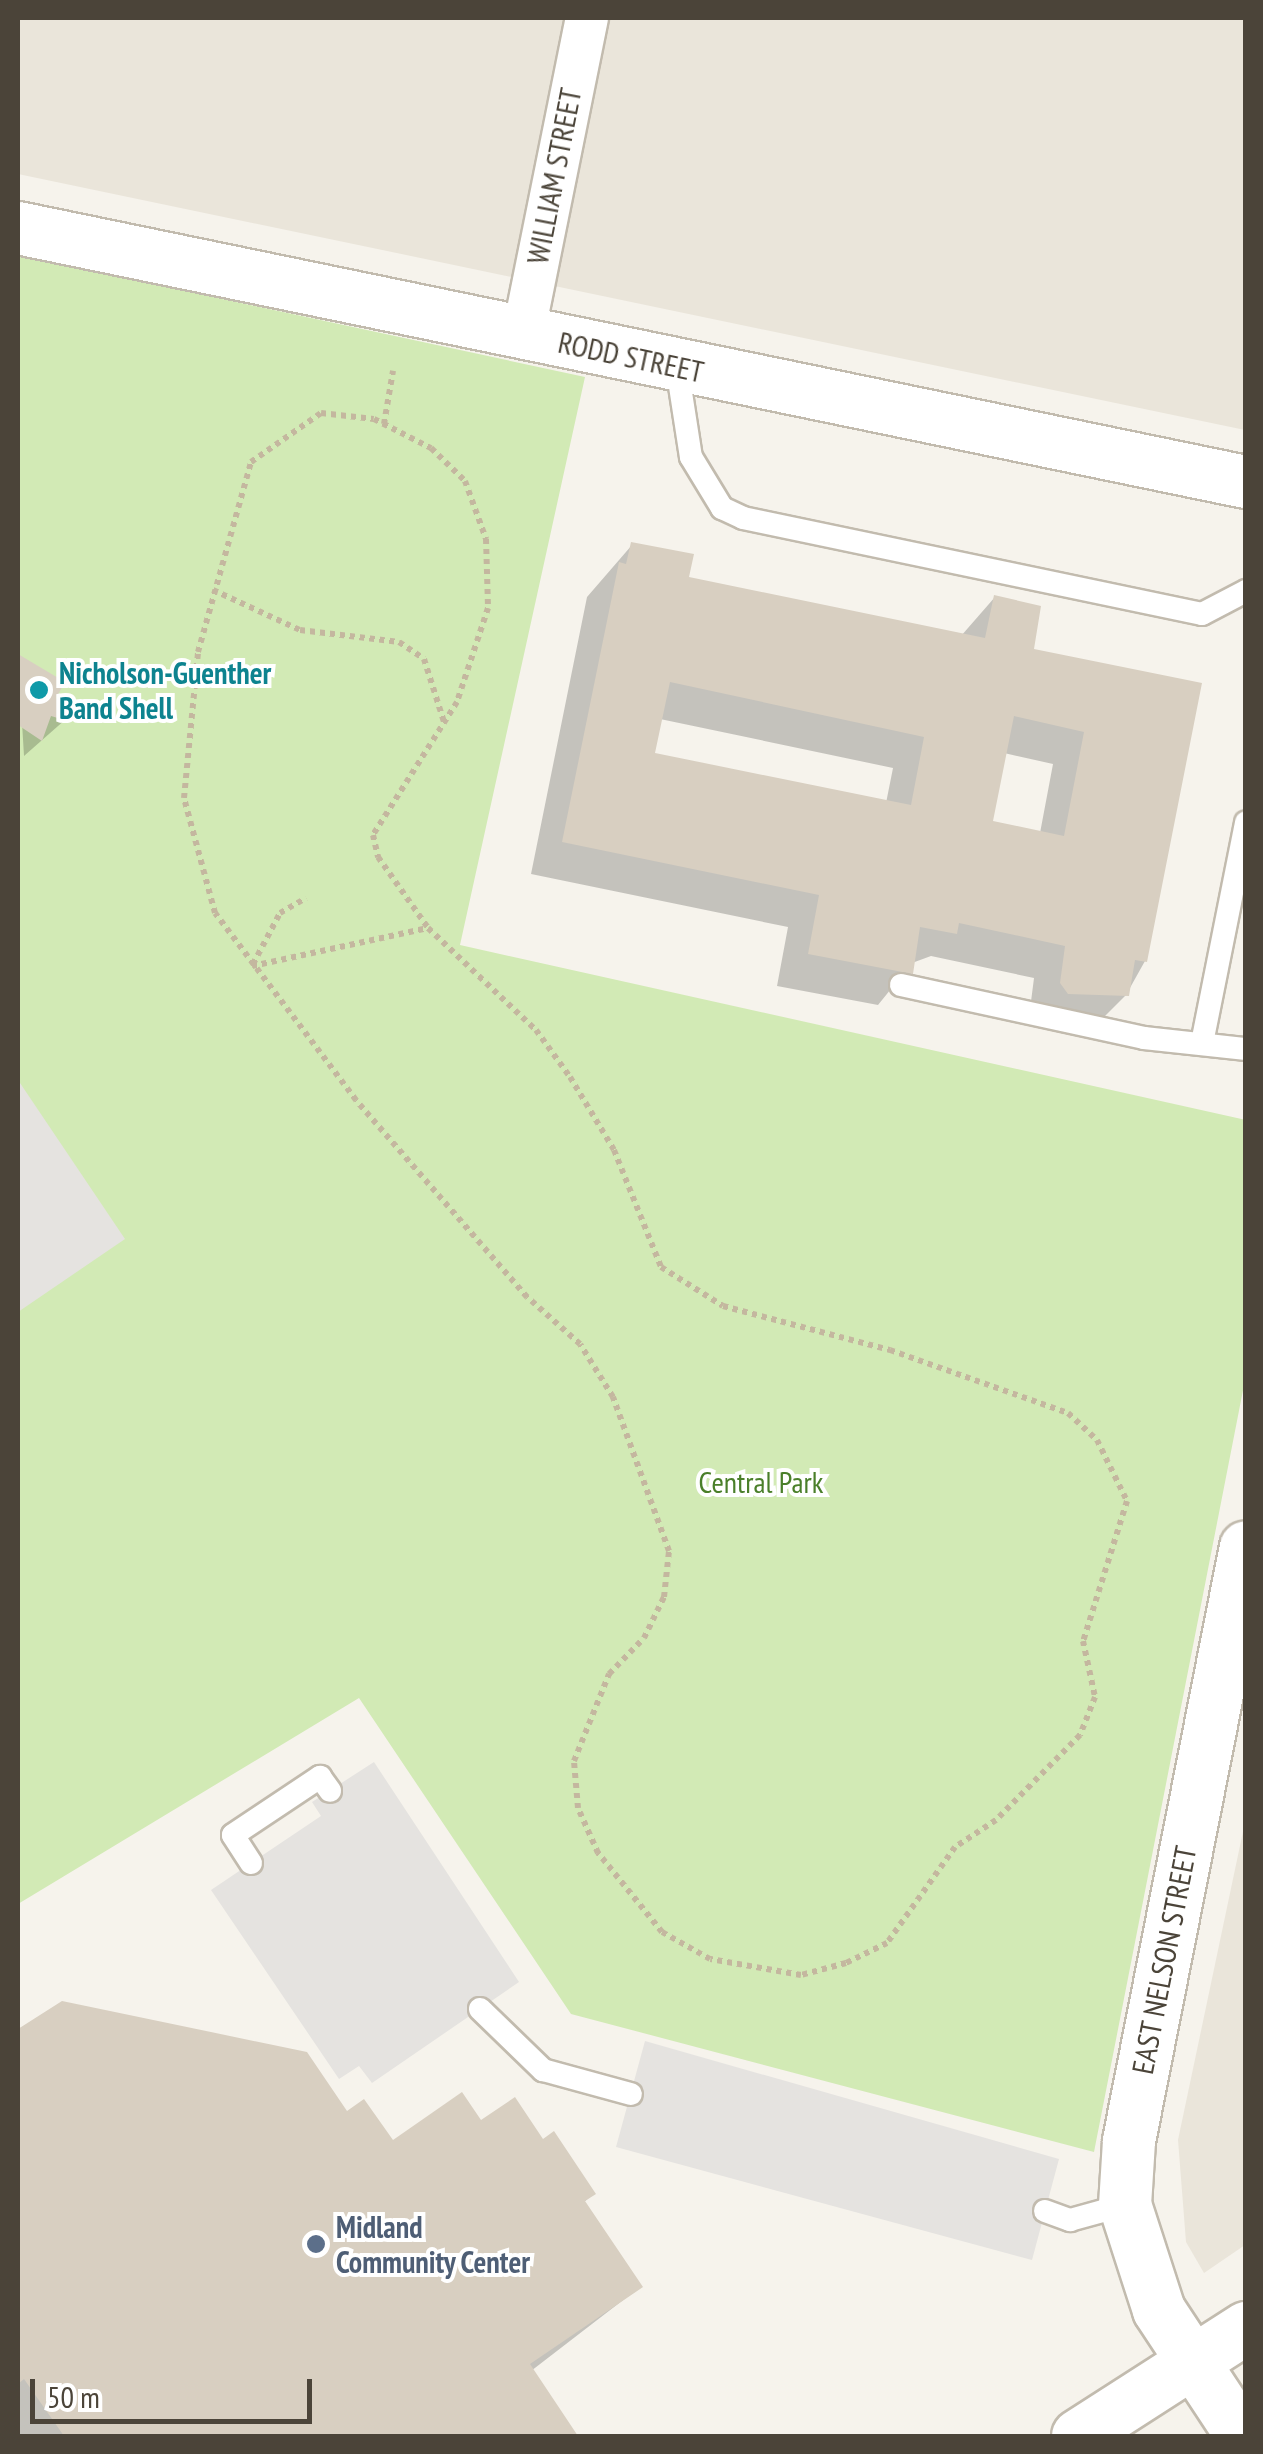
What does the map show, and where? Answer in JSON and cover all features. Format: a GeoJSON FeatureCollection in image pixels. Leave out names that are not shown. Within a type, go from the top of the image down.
{"type":"FeatureCollection","features":[{"type":"Feature","properties":{"kind":"street","name":"WILLIAM STREET"},"geometry":{"type":"LineString","coordinates":[[523,335],[586,18]]}},
{"type":"Feature","properties":{"kind":"street","name":"RODD STREET"},"geometry":{"type":"LineString","coordinates":[[18,228],[1246,482]]}},
{"type":"Feature","properties":{"kind":"street","name":"EAST NELSON STREET"},"geometry":{"type":"LineString","coordinates":[[1242,2436],[1192,2363],[1140,2272],[1125,2205],[1129,2141],[1246,1547]]}},
{"type":"Feature","properties":{"kind":"street"},"geometry":{"type":"LineString","coordinates":[[1078,2436],[1246,2328]]}},
{"type":"Feature","properties":{"kind":"lane"},"geometry":{"type":"LineString","coordinates":[[677,366],[691,457],[722,508],[743,518],[1202,614],[1246,591]]}},
{"type":"Feature","properties":{"kind":"lane"},"geometry":{"type":"LineString","coordinates":[[1202,1042],[1246,822]]}},
{"type":"Feature","properties":{"kind":"lane"},"geometry":{"type":"LineString","coordinates":[[901,984],[1246,1049]]}},
{"type":"Feature","properties":{"kind":"lane"},"geometry":{"type":"LineString","coordinates":[[251,1863],[233,1834],[320,1777],[330,1790]]}},
{"type":"Feature","properties":{"kind":"lane"},"geometry":{"type":"LineString","coordinates":[[480,2009],[543,2070],[630,2094]]}},
{"type":"Feature","properties":{"kind":"lane"},"geometry":{"type":"LineString","coordinates":[[1045,2212],[1070,2220],[1125,2205]]}},
{"type":"Feature","properties":{"kind":"path"},"geometry":{"type":"LineString","coordinates":[[384,424],[393,371]]}},
{"type":"Feature","properties":{"kind":"path"},"geometry":{"type":"LineString","coordinates":[[320,413],[384,424],[431,448],[465,481],[486,540],[488,608],[444,722],[372,835],[428,928],[536,1030],[614,1150],[642,1238],[687,1289],[1068,1413],[1097,1440],[1121,1486],[1121,1540],[1083,1641],[1095,1697],[1080,1735],[996,1820],[955,1846],[888,1943],[846,1964],[800,1976],[710,1960],[662,1932],[598,1853],[578,1808],[574,1761],[609,1674],[644,1638],[664,1597],[669,1551],[656,1504],[628,1457],[614,1397],[580,1344],[368,1114],[215,913],[184,798],[213,590],[251,462],[320,413]]}},
{"type":"Feature","properties":{"kind":"path"},"geometry":{"type":"LineString","coordinates":[[213,590],[300,630],[399,642],[424,660],[444,722]]}},
{"type":"Feature","properties":{"kind":"path"},"geometry":{"type":"LineString","coordinates":[[252,966],[280,913],[306,898]]}},
{"type":"Feature","properties":{"kind":"path"},"geometry":{"type":"LineString","coordinates":[[252,966],[428,928]]}},
{"type":"Feature","properties":{"kind":"shaded area"},"geometry":{"type":"Polygon","coordinates":[[[18,18],[1245,18],[1245,430],[18,174],[18,18]]]}},
{"type":"Feature","properties":{"kind":"shaded area"},"geometry":{"type":"Polygon","coordinates":[[[18,1080],[125,1239],[18,1312],[18,1080]]]}},
{"type":"Feature","properties":{"kind":"shaded area"},"geometry":{"type":"Polygon","coordinates":[[[374,1762],[519,1982],[372,2083],[359,2066],[339,2079],[211,1890],[321,1816],[312,1802],[374,1762]]]}},
{"type":"Feature","properties":{"kind":"shaded area"},"geometry":{"type":"Polygon","coordinates":[[[1245,1822],[1245,2245],[1204,2273],[1186,2242],[1178,2140],[1245,1822]]]}},
{"type":"Feature","properties":{"kind":"shaded area"},"geometry":{"type":"Polygon","coordinates":[[[645,2041],[1059,2159],[1032,2260],[616,2147],[645,2041]]]}},
{"type":"Feature","properties":{"kind":"green space","name":"Central Park"},"geometry":{"type":"Polygon","coordinates":[[[18,255],[585,377],[460,945],[1246,1120],[1245,1380],[1094,2152],[571,2014],[359,1698],[18,1904],[18,255]]]}},
{"type":"Feature","properties":{"kind":"building"},"geometry":{"type":"Polygon","coordinates":[[[631,542],[694,554],[689,577],[985,638],[994,595],[1041,606],[1034,649],[1202,683],[1147,962],[1135,960],[1129,996],[1068,994],[1060,983],[1065,946],[959,923],[957,934],[920,927],[913,974],[808,954],[819,895],[562,842],[619,562],[626,564],[631,542]],[[670,682],[655,753],[911,805],[924,737],[670,682]],[[1014,716],[993,821],[1064,836],[1084,732],[1014,716]]]}},
{"type":"Feature","properties":{"kind":"building","name":"Nicholson-Guenther Band Shell"},"geometry":{"type":"Polygon","coordinates":[[[18,654],[65,682],[56,698],[75,708],[68,721],[51,716],[42,741],[18,725],[18,654]]]}},
{"type":"Feature","properties":{"kind":"building","name":"Midland Community Center"},"geometry":{"type":"Polygon","coordinates":[[[62,2001],[307,2052],[347,2111],[364,2099],[393,2140],[462,2092],[481,2120],[515,2097],[543,2139],[554,2131],[596,2194],[585,2201],[643,2287],[530,2364],[578,2436],[64,2436],[24,2379],[18,2384],[18,2029],[62,2001]]]}},
{"type":"Feature","properties":{"kind":"place","name":"Nicholson-Guenther Band Shell"},"geometry":{"type":"Point","coordinates":[39,690]}},
{"type":"Feature","properties":{"kind":"place","name":"Midland Community Center"},"geometry":{"type":"Point","coordinates":[316,2244]}}]}
